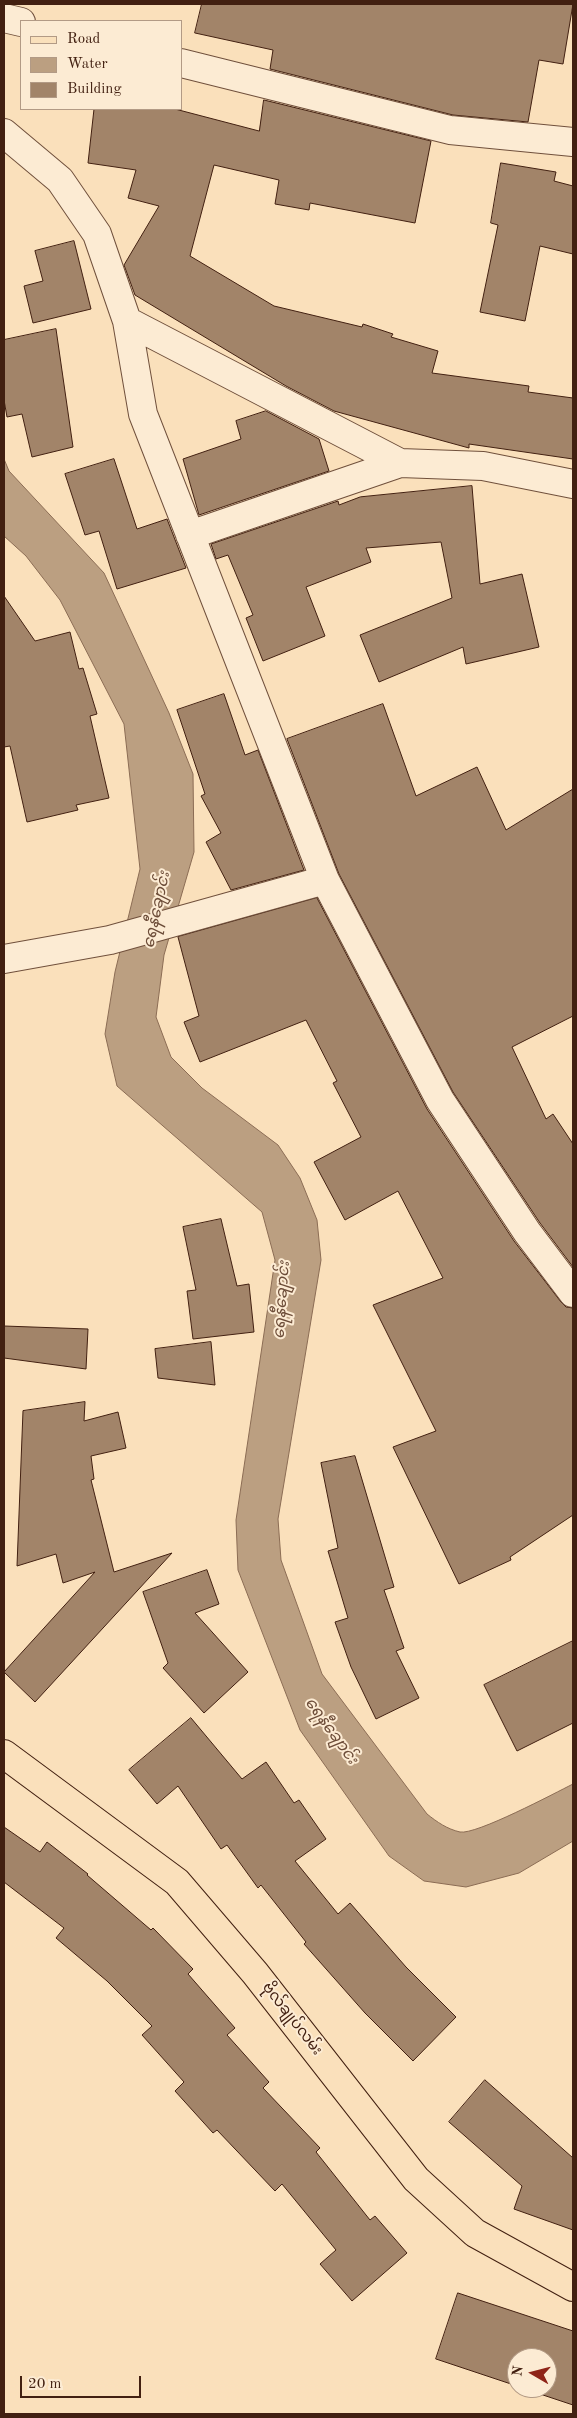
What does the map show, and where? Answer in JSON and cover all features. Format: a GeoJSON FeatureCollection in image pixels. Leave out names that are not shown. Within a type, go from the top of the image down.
{"type":"FeatureCollection","features":[{"type":"Feature","properties":{"kind":"main road","name":"ဗိုလ်‌ချုပ်‌လမ်း"},"geometry":{"type":"LineString","coordinates":[[4,1754],[177,1882],[255,1973],[416,2178],[476,2233],[573,2287]]}},
{"type":"Feature","properties":{"kind":"street"},"geometry":{"type":"LineString","coordinates":[[4,18],[20,22]]}},
{"type":"Feature","properties":{"kind":"street"},"geometry":{"type":"LineString","coordinates":[[182,64],[450,130],[573,142]]}},
{"type":"Feature","properties":{"kind":"street"},"geometry":{"type":"LineString","coordinates":[[4,133],[60,180],[97,234],[127,321],[143,414],[325,880],[440,1100],[527,1232],[573,1293]]}},
{"type":"Feature","properties":{"kind":"street"},"geometry":{"type":"LineString","coordinates":[[127,321],[400,463]]}},
{"type":"Feature","properties":{"kind":"street"},"geometry":{"type":"LineString","coordinates":[[190,536],[400,463],[483,466],[573,484]]}},
{"type":"Feature","properties":{"kind":"street"},"geometry":{"type":"LineString","coordinates":[[4,959],[110,940],[325,880]]}},
{"type":"Feature","properties":{"kind":"water","name":"ရေနီချောင်း"},"geometry":{"type":"Polygon","coordinates":[[[4,459],[9,471],[104,573],[169,713],[193,774],[194,852],[164,955],[156,1017],[171,1057],[202,1088],[278,1145],[300,1178],[317,1220],[321,1260],[278,1519],[281,1560],[322,1674],[427,1814],[451,1829],[460,1832],[482,1827],[516,1813],[573,1784],[573,1841],[519,1873],[466,1887],[424,1881],[389,1856],[300,1730],[238,1570],[236,1520],[275,1260],[262,1212],[117,1086],[105,1034],[115,972],[140,869],[124,724],[60,600],[26,556],[4,536],[4,459]]]}},
{"type":"Feature","properties":{"kind":"building"},"geometry":{"type":"Polygon","coordinates":[[[202,4],[573,4],[563,64],[539,60],[528,122],[453,115],[270,69],[273,50],[195,33],[202,4]]]}},
{"type":"Feature","properties":{"kind":"building"},"geometry":{"type":"Polygon","coordinates":[[[264,100],[431,141],[415,223],[310,203],[309,210],[275,204],[279,180],[214,165],[190,256],[274,306],[362,327],[363,324],[393,334],[391,337],[438,351],[432,373],[529,386],[528,392],[573,398],[573,459],[469,444],[469,448],[334,411],[286,386],[135,295],[124,265],[159,206],[128,198],[136,170],[88,163],[94,110],[179,110],[259,131],[264,100]]]}},
{"type":"Feature","properties":{"kind":"building"},"geometry":{"type":"Polygon","coordinates":[[[501,163],[556,172],[554,181],[573,186],[573,254],[540,246],[525,321],[480,312],[498,225],[491,223],[501,163]]]}},
{"type":"Feature","properties":{"kind":"building"},"geometry":{"type":"Polygon","coordinates":[[[74,241],[91,309],[33,323],[24,286],[43,281],[35,251],[74,241]]]}},
{"type":"Feature","properties":{"kind":"building"},"geometry":{"type":"Polygon","coordinates":[[[56,329],[73,447],[32,457],[22,414],[7,417],[4,400],[4,340],[56,329]]]}},
{"type":"Feature","properties":{"kind":"building"},"geometry":{"type":"Polygon","coordinates":[[[266,411],[319,439],[329,471],[199,515],[183,459],[241,439],[236,421],[266,411]]]}},
{"type":"Feature","properties":{"kind":"building"},"geometry":{"type":"Polygon","coordinates":[[[114,459],[137,529],[167,519],[186,568],[117,589],[99,531],[85,535],[65,474],[114,459]]]}},
{"type":"Feature","properties":{"kind":"building"},"geometry":{"type":"Polygon","coordinates":[[[472,486],[480,584],[522,574],[539,647],[466,664],[463,647],[379,682],[360,635],[452,598],[441,542],[366,548],[371,562],[306,587],[325,636],[263,661],[246,618],[253,615],[228,555],[216,559],[211,544],[338,501],[339,505],[360,497],[472,486]]]}},
{"type":"Feature","properties":{"kind":"building"},"geometry":{"type":"Polygon","coordinates":[[[4,596],[35,641],[70,632],[79,669],[83,668],[97,714],[90,716],[109,798],[76,805],[78,810],[27,822],[10,746],[4,747],[4,596]]]}},
{"type":"Feature","properties":{"kind":"building"},"geometry":{"type":"Polygon","coordinates":[[[224,694],[245,755],[258,750],[304,870],[231,890],[206,842],[221,833],[201,796],[205,794],[177,710],[224,694]]]}},
{"type":"Feature","properties":{"kind":"building"},"geometry":{"type":"Polygon","coordinates":[[[383,704],[416,796],[477,767],[506,830],[573,789],[573,1016],[512,1047],[546,1119],[553,1114],[573,1144],[573,1267],[540,1223],[453,1092],[339,874],[287,739],[383,704]]]}},
{"type":"Feature","properties":{"kind":"building"},"geometry":{"type":"Polygon","coordinates":[[[317,898],[427,1109],[514,1241],[561,1302],[566,1307],[573,1308],[573,1515],[510,1557],[511,1560],[459,1584],[393,1447],[436,1431],[373,1305],[443,1278],[398,1191],[345,1220],[314,1162],[361,1137],[333,1083],[337,1081],[306,1020],[200,1062],[184,1022],[199,1016],[178,937],[317,898]]]}},
{"type":"Feature","properties":{"kind":"building"},"geometry":{"type":"Polygon","coordinates":[[[221,1219],[237,1286],[249,1284],[254,1332],[193,1339],[187,1291],[196,1290],[183,1227],[221,1219]]]}},
{"type":"Feature","properties":{"kind":"building"},"geometry":{"type":"Polygon","coordinates":[[[4,1326],[88,1329],[86,1369],[4,1358],[4,1326]]]}},
{"type":"Feature","properties":{"kind":"building"},"geometry":{"type":"Polygon","coordinates":[[[211,1342],[215,1385],[158,1378],[155,1349],[211,1342]]]}},
{"type":"Feature","properties":{"kind":"building"},"geometry":{"type":"Polygon","coordinates":[[[85,1402],[84,1421],[118,1412],[126,1448],[91,1456],[94,1479],[91,1480],[114,1572],[172,1553],[35,1702],[4,1672],[95,1572],[63,1583],[56,1554],[17,1566],[23,1411],[85,1402]]]}},
{"type":"Feature","properties":{"kind":"building"},"geometry":{"type":"Polygon","coordinates":[[[355,1456],[394,1587],[384,1590],[404,1648],[396,1651],[419,1698],[376,1719],[351,1667],[335,1622],[348,1618],[328,1551],[338,1548],[321,1463],[355,1456]]]}},
{"type":"Feature","properties":{"kind":"building"},"geometry":{"type":"Polygon","coordinates":[[[207,1570],[219,1604],[195,1613],[248,1672],[204,1713],[163,1668],[168,1663],[143,1592],[207,1570]]]}},
{"type":"Feature","properties":{"kind":"building"},"geometry":{"type":"Polygon","coordinates":[[[573,1641],[573,1723],[517,1751],[484,1685],[573,1641]]]}},
{"type":"Feature","properties":{"kind":"building"},"geometry":{"type":"Polygon","coordinates":[[[191,1718],[242,1779],[266,1762],[294,1803],[299,1800],[326,1839],[295,1861],[338,1914],[350,1903],[406,1967],[456,2017],[413,2061],[365,2013],[304,1944],[306,1942],[261,1885],[258,1888],[227,1845],[221,1849],[178,1786],[157,1804],[129,1770],[191,1718]]]}},
{"type":"Feature","properties":{"kind":"building"},"geometry":{"type":"Polygon","coordinates":[[[4,1827],[40,1852],[47,1842],[88,1874],[151,1930],[153,1928],[193,1969],[188,1974],[235,2028],[227,2035],[269,2082],[263,2088],[320,2148],[316,2152],[370,2220],[375,2216],[407,2253],[352,2301],[320,2264],[336,2250],[282,2184],[275,2191],[217,2130],[213,2133],[175,2091],[184,2082],[142,2035],[152,2026],[107,1981],[56,1938],[64,1928],[4,1882],[4,1827]]]}},
{"type":"Feature","properties":{"kind":"building"},"geometry":{"type":"Polygon","coordinates":[[[485,2080],[573,2158],[573,2230],[514,2209],[522,2186],[449,2122],[485,2080]]]}},
{"type":"Feature","properties":{"kind":"building"},"geometry":{"type":"Polygon","coordinates":[[[458,2293],[573,2331],[573,2405],[552,2398],[557,2398],[557,2348],[507,2348],[507,2383],[436,2359],[458,2293]]]}}]}
